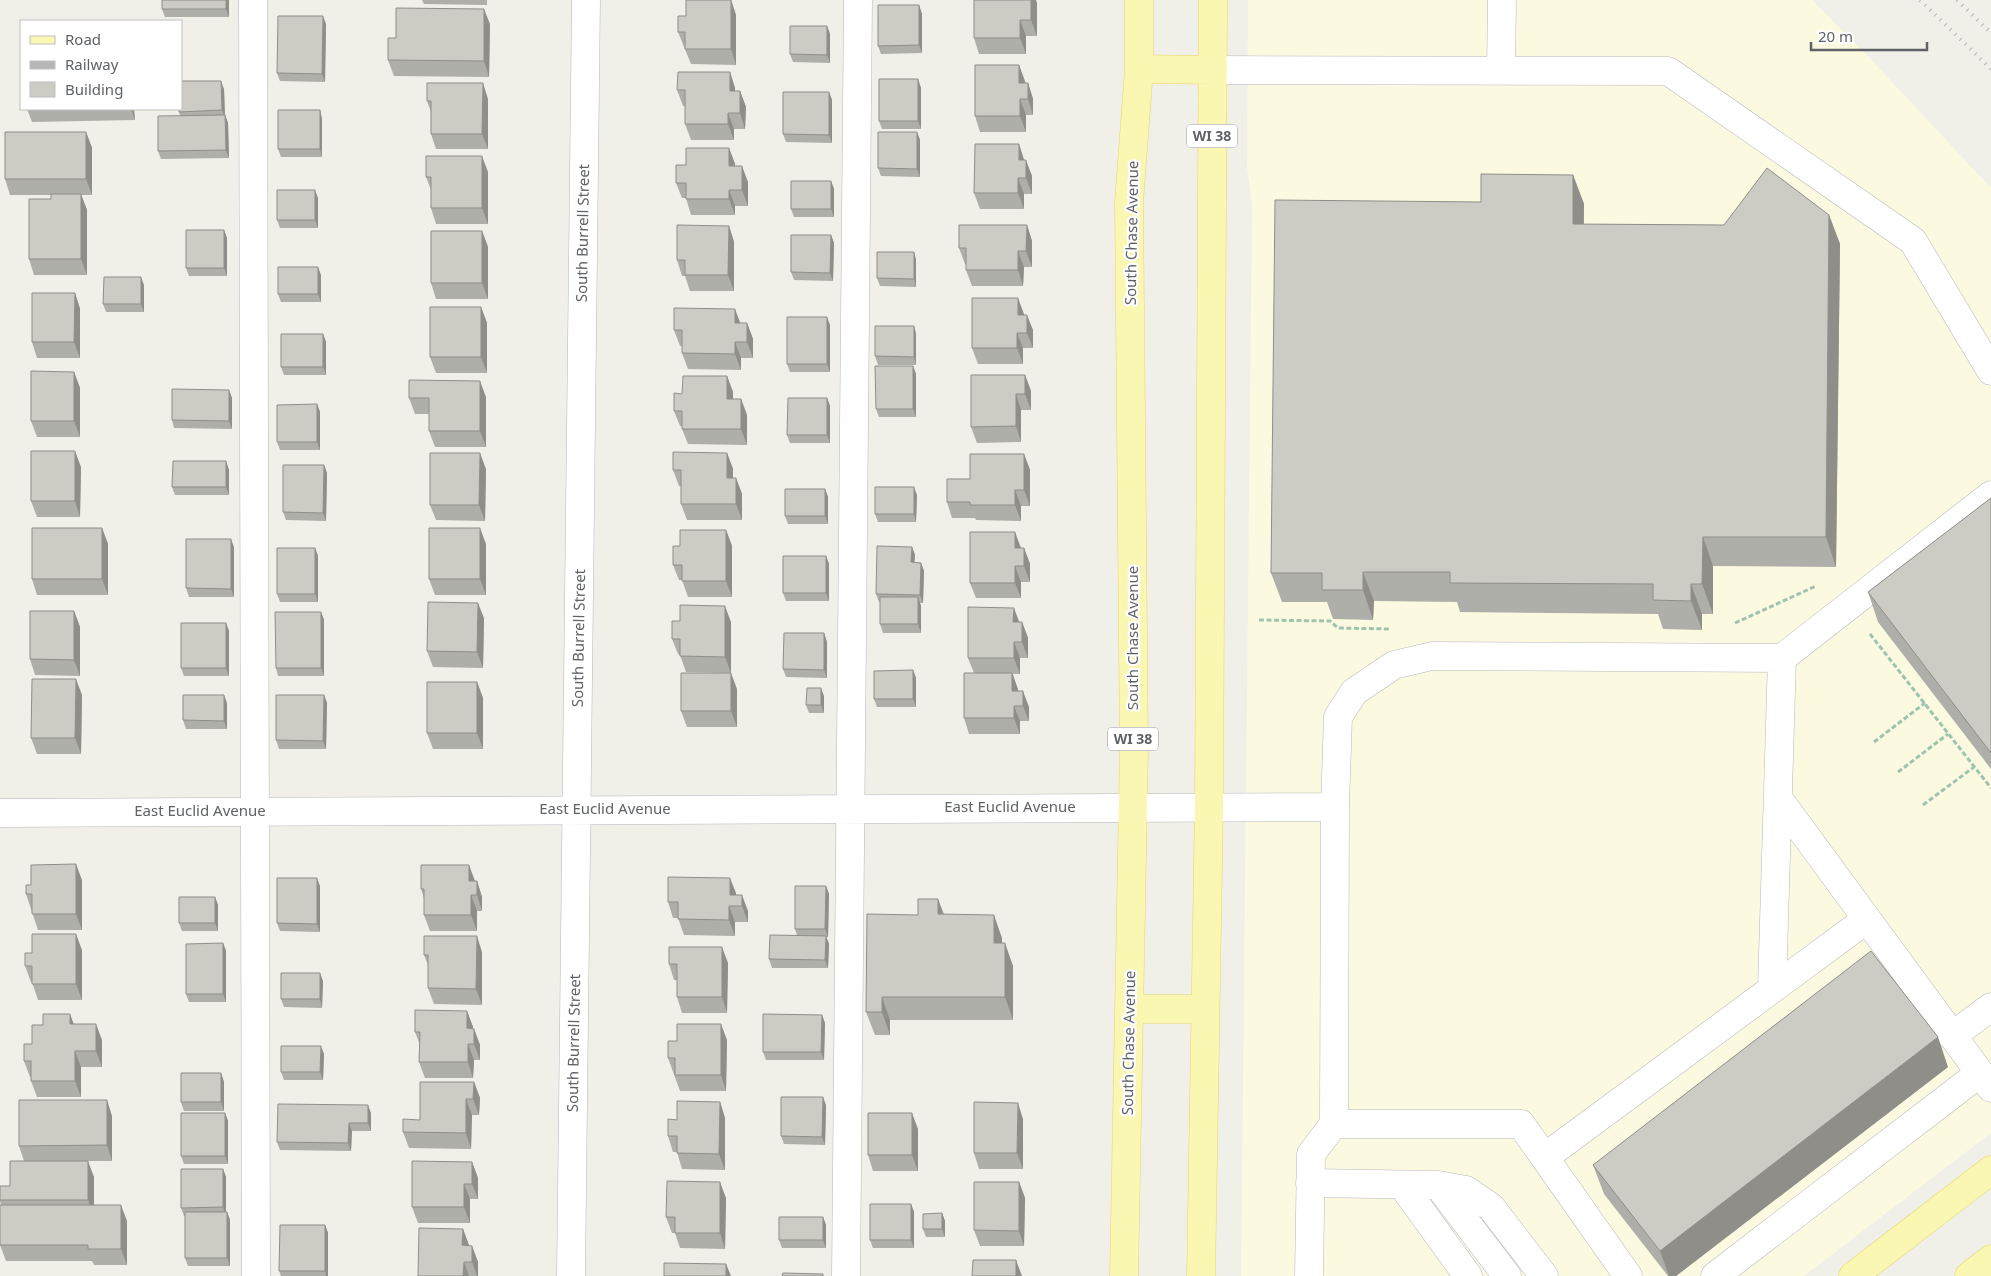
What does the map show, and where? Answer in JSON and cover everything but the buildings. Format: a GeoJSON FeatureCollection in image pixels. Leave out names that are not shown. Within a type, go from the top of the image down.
{"type":"FeatureCollection","features":[{"type":"Feature","properties":{"kind":"main road","name":"South Chase Avenue"},"geometry":{"type":"LineString","coordinates":[[1124,1276],[1133,806],[1129,202],[1139,69],[1139,0]]}},
{"type":"Feature","properties":{"kind":"main road","name":"WI 38"},"geometry":{"type":"LineString","coordinates":[[1201,1276],[1209,806],[1213,0]]}},
{"type":"Feature","properties":{"kind":"main road"},"geometry":{"type":"LineString","coordinates":[[1139,69],[1212,70]]}},
{"type":"Feature","properties":{"kind":"main road"},"geometry":{"type":"LineString","coordinates":[[1129,1009],[1206,1009]]}},
{"type":"Feature","properties":{"kind":"main road"},"geometry":{"type":"LineString","coordinates":[[1853,1276],[1991,1170]]}},
{"type":"Feature","properties":{"kind":"main road"},"geometry":{"type":"LineString","coordinates":[[1969,1276],[1991,1259]]}},
{"type":"Feature","properties":{"kind":"street"},"geometry":{"type":"LineString","coordinates":[[253,0],[256,1276]]}},
{"type":"Feature","properties":{"kind":"street","name":"South Burrell Street"},"geometry":{"type":"LineString","coordinates":[[571,1276],[586,0]]}},
{"type":"Feature","properties":{"kind":"street"},"geometry":{"type":"LineString","coordinates":[[846,1276],[858,0]]}},
{"type":"Feature","properties":{"kind":"street"},"geometry":{"type":"LineString","coordinates":[[1501,70],[1502,0]]}},
{"type":"Feature","properties":{"kind":"street"},"geometry":{"type":"LineString","coordinates":[[1212,70],[1668,71],[1913,241],[1991,371]]}},
{"type":"Feature","properties":{"kind":"street"},"geometry":{"type":"LineString","coordinates":[[1309,1276],[1311,1154],[1334,1124],[1335,806],[1338,717],[1354,692],[1394,665],[1432,656],[1782,658],[1991,495]]}},
{"type":"Feature","properties":{"kind":"street"},"geometry":{"type":"LineString","coordinates":[[1772,988],[1782,658]]}},
{"type":"Feature","properties":{"kind":"street"},"geometry":{"type":"LineString","coordinates":[[1715,1276],[1986,1081],[1778,798]]}},
{"type":"Feature","properties":{"kind":"street","name":"East Euclid Avenue"},"geometry":{"type":"LineString","coordinates":[[0,813],[1335,806]]}},
{"type":"Feature","properties":{"kind":"street"},"geometry":{"type":"LineString","coordinates":[[1544,1157],[1867,919]]}},
{"type":"Feature","properties":{"kind":"street"},"geometry":{"type":"LineString","coordinates":[[1952,1036],[1991,1007]]}},
{"type":"Feature","properties":{"kind":"street"},"geometry":{"type":"LineString","coordinates":[[1334,1124],[1521,1124],[1628,1276]]}},
{"type":"Feature","properties":{"kind":"street"},"geometry":{"type":"LineString","coordinates":[[1310,1183],[1438,1185],[1466,1190],[1491,1206],[1544,1276]]}},
{"type":"Feature","properties":{"kind":"street"},"geometry":{"type":"LineString","coordinates":[[1402,1185],[1468,1276]]}},
{"type":"Feature","properties":{"kind":"street"},"geometry":{"type":"LineString","coordinates":[[1438,1185],[1507,1276]]}},
{"type":"Feature","properties":{"kind":"path"},"geometry":{"type":"LineString","coordinates":[[1864,626],[1991,788]]}},
{"type":"Feature","properties":{"kind":"path"},"geometry":{"type":"LineString","coordinates":[[1874,742],[1925,704]]}},
{"type":"Feature","properties":{"kind":"path"},"geometry":{"type":"LineString","coordinates":[[1898,772],[1948,734]]}},
{"type":"Feature","properties":{"kind":"path"},"geometry":{"type":"LineString","coordinates":[[1923,805],[1974,767]]}},
{"type":"Feature","properties":{"kind":"shaded area"},"geometry":{"type":"Polygon","coordinates":[[[1248,0],[1812,0],[1864,52],[1991,188],[1991,1133],[1804,1276],[1241,1276],[1252,207],[1247,166],[1248,0]]]}},
{"type":"Feature","properties":{"kind":"railway"},"geometry":{"type":"LineString","coordinates":[[1920,0],[1991,69]]}},
{"type":"Feature","properties":{"kind":"railway"},"geometry":{"type":"LineString","coordinates":[[1957,0],[1991,33]]}}]}
